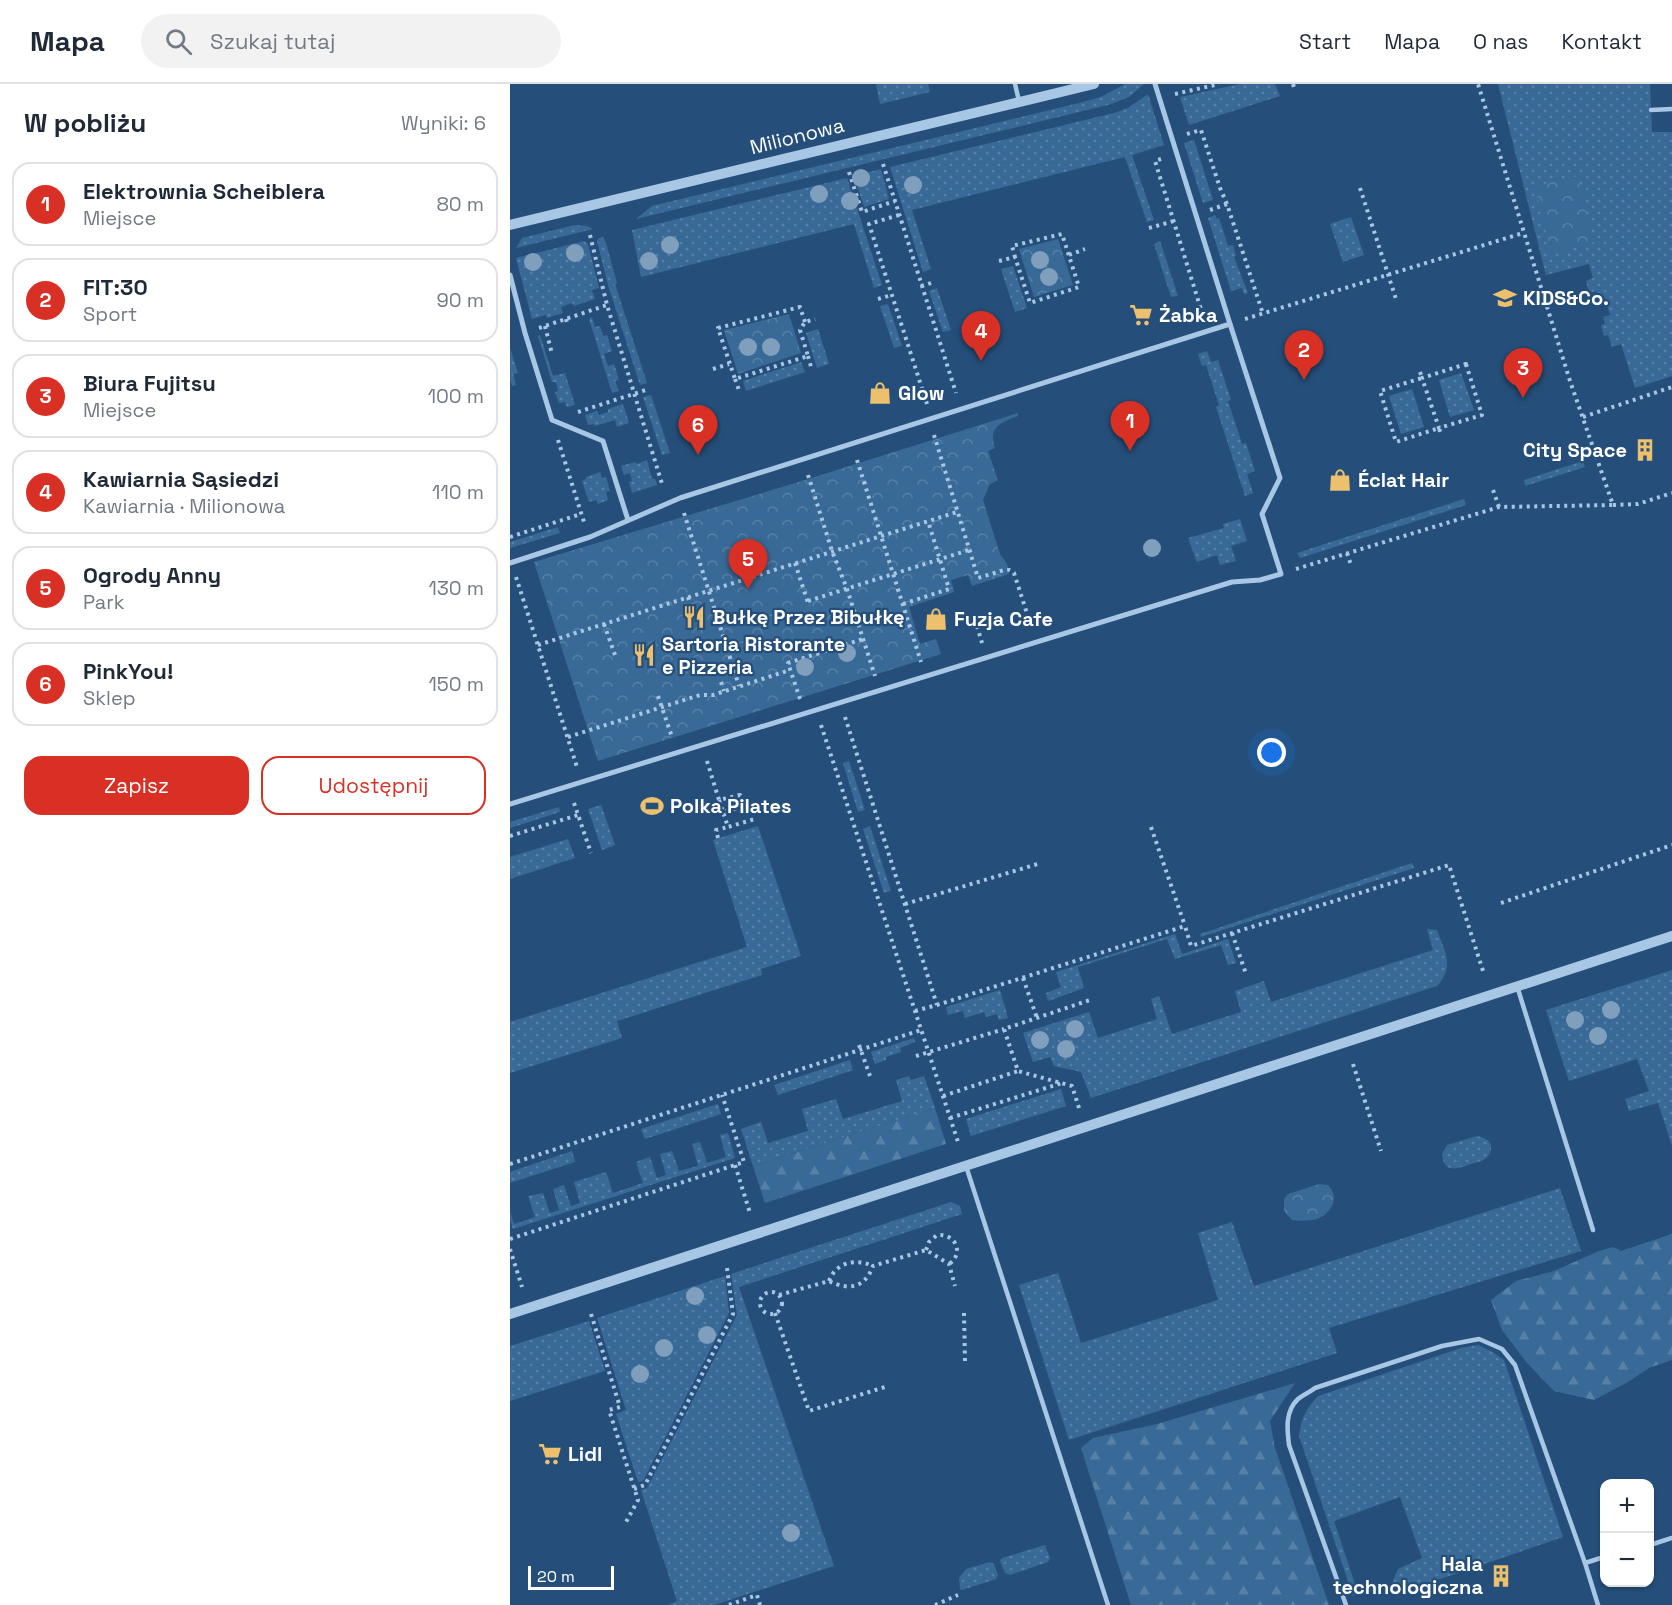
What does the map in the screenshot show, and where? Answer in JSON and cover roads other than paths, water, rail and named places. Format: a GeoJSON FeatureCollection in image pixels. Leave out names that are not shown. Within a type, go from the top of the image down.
{"type":"FeatureCollection","features":[{"type":"Feature","properties":{"kind":"street","name":"Milionowa"},"geometry":{"type":"LineString","coordinates":[[510,225],[1094,84]]}},
{"type":"Feature","properties":{"kind":"street"},"geometry":{"type":"LineString","coordinates":[[510,804],[1232,582],[1260,580],[1281,574],[1262,514],[1280,478],[1155,84]]}},
{"type":"Feature","properties":{"kind":"street"},"geometry":{"type":"LineString","coordinates":[[510,275],[552,420],[603,441],[628,520]]}},
{"type":"Feature","properties":{"kind":"street"},"geometry":{"type":"LineString","coordinates":[[511,562],[590,537],[680,498],[1230,324]]}},
{"type":"Feature","properties":{"kind":"street"},"geometry":{"type":"LineString","coordinates":[[510,1314],[1672,936]]}},
{"type":"Feature","properties":{"kind":"lane"},"geometry":{"type":"LineString","coordinates":[[1016,84],[1019,101]]}},
{"type":"Feature","properties":{"kind":"lane"},"geometry":{"type":"LineString","coordinates":[[1651,110],[1672,109]]}},
{"type":"Feature","properties":{"kind":"lane"},"geometry":{"type":"LineString","coordinates":[[1517,986],[1593,1230]]}},
{"type":"Feature","properties":{"kind":"lane"},"geometry":{"type":"LineString","coordinates":[[966,1166],[1108,1605]]}},
{"type":"Feature","properties":{"kind":"lane"},"geometry":{"type":"LineString","coordinates":[[1346,1605],[1289,1445],[1286,1427],[1289,1412],[1297,1400],[1315,1389],[1442,1346],[1479,1339],[1502,1349],[1515,1365],[1598,1605]]}},
{"type":"Feature","properties":{"kind":"lane"},"geometry":{"type":"LineString","coordinates":[[1654,1544],[1672,1538]]}},
{"type":"Feature","properties":{"kind":"lane"},"geometry":{"type":"LineString","coordinates":[[1585,1563],[1600,1558]]}},
{"type":"Feature","properties":{"kind":"place","name":"KIDS&Co."},"geometry":{"type":"Point","coordinates":[1505,298]}},
{"type":"Feature","properties":{"kind":"place","name":"Żabka"},"geometry":{"type":"Point","coordinates":[1141,315]}},
{"type":"Feature","properties":{"kind":"place","name":"Kawiarnia Sąsiedzi"},"geometry":{"type":"Point","coordinates":[981,361]}},
{"type":"Feature","properties":{"kind":"place","name":"FIT:30"},"geometry":{"type":"Point","coordinates":[1304,380]}},
{"type":"Feature","properties":{"kind":"place","name":"Glow"},"geometry":{"type":"Point","coordinates":[880,393]}},
{"type":"Feature","properties":{"kind":"place","name":"Biura Fujitsu"},"geometry":{"type":"Point","coordinates":[1523,398]}},
{"type":"Feature","properties":{"kind":"place","name":"City Space"},"geometry":{"type":"Point","coordinates":[1645,450]}},
{"type":"Feature","properties":{"kind":"place","name":"Elektrownia Scheiblera"},"geometry":{"type":"Point","coordinates":[1130,451]}},
{"type":"Feature","properties":{"kind":"place","name":"PinkYou!"},"geometry":{"type":"Point","coordinates":[698,455]}},
{"type":"Feature","properties":{"kind":"place","name":"Éclat Hair"},"geometry":{"type":"Point","coordinates":[1340,480]}},
{"type":"Feature","properties":{"kind":"place","name":"Ogrody Anny"},"geometry":{"type":"Point","coordinates":[748,589]}},
{"type":"Feature","properties":{"kind":"place","name":"Bułkę Przez Bibułkę"},"geometry":{"type":"Point","coordinates":[694,617]}},
{"type":"Feature","properties":{"kind":"place","name":"Fuzja Cafe"},"geometry":{"type":"Point","coordinates":[936,619]}},
{"type":"Feature","properties":{"kind":"place","name":"Sartoria Ristorante e Pizzeria"},"geometry":{"type":"Point","coordinates":[644,655]}},
{"type":"Feature","properties":{"kind":"place","name":"Polka Pilates"},"geometry":{"type":"Point","coordinates":[652,806]}},
{"type":"Feature","properties":{"kind":"place","name":"Lidl"},"geometry":{"type":"Point","coordinates":[550,1454]}},
{"type":"Feature","properties":{"kind":"place","name":"Hala technologiczna"},"geometry":{"type":"Point","coordinates":[1501,1576]}}]}
